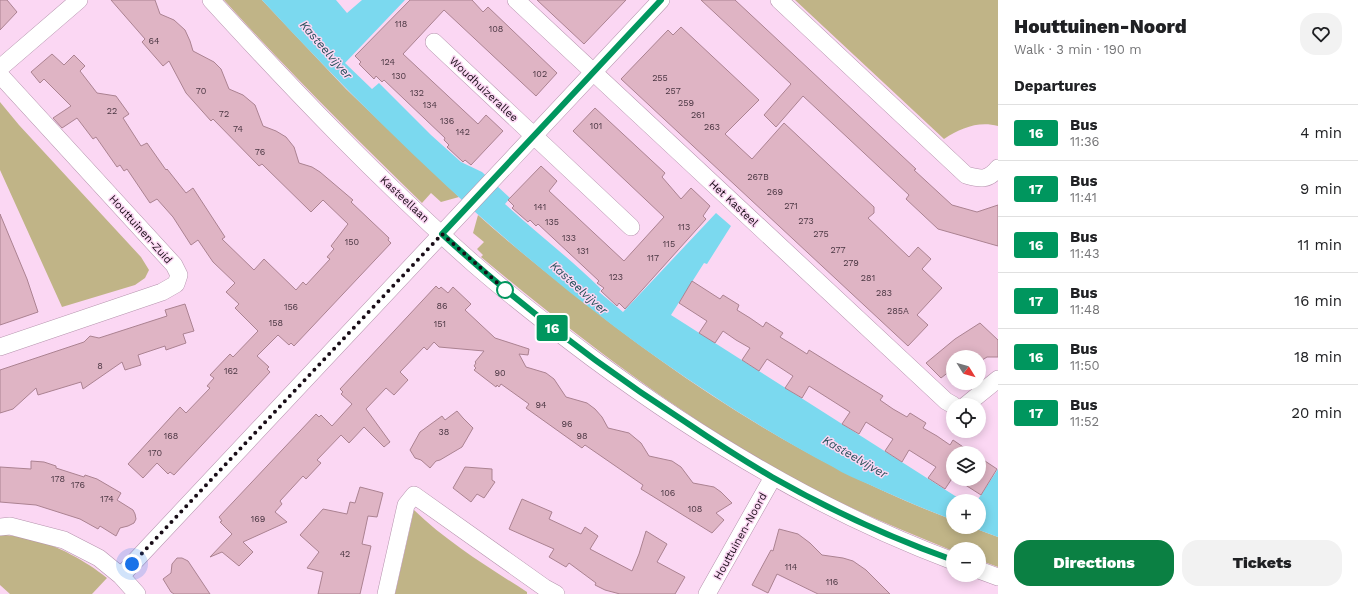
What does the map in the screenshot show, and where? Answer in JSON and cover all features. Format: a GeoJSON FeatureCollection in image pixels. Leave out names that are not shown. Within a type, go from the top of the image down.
{"type":"FeatureCollection","features":[{"type":"Feature","properties":{"kind":"street"},"geometry":{"type":"LineString","coordinates":[[0,68],[79,0]]}},
{"type":"Feature","properties":{"kind":"street","name":"Kasteellaan"},"geometry":{"type":"LineString","coordinates":[[211,0],[332,128],[442,234],[509,293],[604,367],[684,422],[773,477],[842,514],[920,548],[946,557]]}},
{"type":"Feature","properties":{"kind":"street","name":"Het Kasteel"},"geometry":{"type":"LineString","coordinates":[[516,0],[946,400]]}},
{"type":"Feature","properties":{"kind":"street"},"geometry":{"type":"LineString","coordinates":[[121,576],[661,0]]}},
{"type":"Feature","properties":{"kind":"street"},"geometry":{"type":"LineString","coordinates":[[778,0],[966,175],[986,178],[994,174],[998,168]]}},
{"type":"Feature","properties":{"kind":"street","name":"Woudhuizerallee"},"geometry":{"type":"LineString","coordinates":[[434,42],[632,227]]}},
{"type":"Feature","properties":{"kind":"street","name":"Houttuinen-Zuid"},"geometry":{"type":"LineString","coordinates":[[0,75],[174,265],[179,275],[176,284],[162,292],[0,346]]}},
{"type":"Feature","properties":{"kind":"street"},"geometry":{"type":"LineString","coordinates":[[975,398],[998,379]]}},
{"type":"Feature","properties":{"kind":"street","name":"Houttuinen-Noord"},"geometry":{"type":"LineString","coordinates":[[707,594],[773,477]]}},
{"type":"Feature","properties":{"kind":"street"},"geometry":{"type":"LineString","coordinates":[[386,594],[406,505],[414,495],[548,592]]}},
{"type":"Feature","properties":{"kind":"street"},"geometry":{"type":"LineString","coordinates":[[0,527],[10,526],[64,540],[99,558],[121,576],[137,594]]}},
{"type":"Feature","properties":{"kind":"street"},"geometry":{"type":"LineString","coordinates":[[986,573],[998,577]]}},
{"type":"Feature","properties":{"kind":"shaded area"},"geometry":{"type":"Polygon","coordinates":[[[224,0],[262,0],[346,89],[459,197],[441,202],[431,193],[422,203],[321,103],[224,0]]]}},
{"type":"Feature","properties":{"kind":"shaded area"},"geometry":{"type":"Polygon","coordinates":[[[795,0],[998,0],[998,126],[984,124],[970,126],[944,139],[795,0]]]}},
{"type":"Feature","properties":{"kind":"shaded area"},"geometry":{"type":"Polygon","coordinates":[[[0,102],[19,125],[141,257],[149,270],[145,278],[135,285],[62,307],[0,170],[0,102]]]}},
{"type":"Feature","properties":{"kind":"shaded area"},"geometry":{"type":"Polygon","coordinates":[[[478,215],[498,233],[606,320],[699,387],[797,447],[848,474],[946,517],[946,534],[986,534],[986,533],[998,537],[998,567],[986,563],[986,542],[946,542],[946,548],[883,522],[815,490],[770,465],[684,412],[560,321],[481,257],[483,255],[477,249],[484,242],[473,233],[478,215]]]}},
{"type":"Feature","properties":{"kind":"shaded area"},"geometry":{"type":"Polygon","coordinates":[[[414,510],[440,533],[483,564],[527,592],[527,594],[395,594],[414,510]]]}},
{"type":"Feature","properties":{"kind":"shaded area"},"geometry":{"type":"Polygon","coordinates":[[[0,534],[27,538],[61,549],[81,560],[107,578],[92,594],[10,594],[0,585],[0,534]]]}},
{"type":"Feature","properties":{"kind":"water","name":"Kasteelvijver"},"geometry":{"type":"Polygon","coordinates":[[[262,0],[336,0],[347,13],[362,0],[405,0],[345,63],[372,89],[379,83],[431,135],[461,162],[482,172],[510,198],[505,204],[590,278],[601,289],[599,292],[623,312],[716,213],[731,226],[707,264],[704,263],[671,315],[952,494],[946,494],[946,517],[841,472],[742,414],[650,353],[590,308],[475,212],[420,161],[313,55],[262,0]]]}},
{"type":"Feature","properties":{"kind":"water"},"geometry":{"type":"Polygon","coordinates":[[[998,469],[998,537],[986,533],[986,494],[982,494],[998,469]]]}},
{"type":"Feature","properties":{"kind":"building"},"geometry":{"type":"Polygon","coordinates":[[[0,0],[7,0],[17,12],[0,30],[0,0]]]}},
{"type":"Feature","properties":{"kind":"building"},"geometry":{"type":"Polygon","coordinates":[[[111,0],[155,0],[160,14],[174,20],[185,30],[193,51],[214,62],[221,69],[229,89],[243,95],[255,105],[263,126],[286,137],[294,147],[299,163],[312,167],[320,172],[353,200],[351,202],[389,238],[388,240],[391,243],[294,346],[291,343],[289,345],[278,335],[257,356],[269,367],[267,369],[270,372],[174,475],[170,472],[168,474],[157,463],[143,478],[128,464],[180,407],[186,413],[210,388],[207,386],[214,378],[210,375],[230,354],[233,357],[258,331],[235,308],[239,304],[226,292],[235,283],[213,262],[198,240],[191,245],[173,217],[157,199],[150,203],[127,169],[124,171],[120,165],[117,167],[96,137],[93,139],[77,118],[62,128],[53,118],[71,106],[44,79],[40,83],[31,72],[52,54],[64,65],[74,55],[85,66],[80,71],[97,93],[116,96],[129,114],[123,118],[141,146],[147,143],[166,170],[167,169],[186,193],[193,188],[225,237],[222,239],[254,270],[264,259],[296,290],[303,282],[306,285],[330,259],[327,257],[334,249],[331,246],[348,224],[323,200],[311,212],[262,164],[259,166],[213,119],[211,121],[186,93],[169,61],[163,66],[142,42],[145,39],[111,0]]]}},
{"type":"Feature","properties":{"kind":"building"},"geometry":{"type":"Polygon","coordinates":[[[410,0],[472,0],[483,12],[488,7],[557,73],[536,96],[444,10],[403,54],[478,124],[486,115],[503,131],[471,165],[465,160],[463,162],[447,147],[449,145],[444,140],[445,138],[384,80],[382,82],[376,76],[374,79],[359,64],[361,62],[355,56],[410,0]]]}},
{"type":"Feature","properties":{"kind":"building"},"geometry":{"type":"Polygon","coordinates":[[[537,0],[626,0],[584,44],[537,0]]]}},
{"type":"Feature","properties":{"kind":"building"},"geometry":{"type":"Polygon","coordinates":[[[701,0],[735,0],[916,169],[914,170],[952,205],[977,212],[998,205],[998,246],[938,229],[906,199],[909,195],[803,96],[776,127],[764,115],[791,84],[701,0]]]}},
{"type":"Feature","properties":{"kind":"building"},"geometry":{"type":"Polygon","coordinates":[[[681,27],[759,100],[725,134],[752,159],[784,123],[874,207],[874,213],[868,218],[909,257],[918,247],[931,259],[922,269],[942,288],[917,315],[928,325],[908,346],[621,79],[668,30],[673,35],[681,27]]]}},
{"type":"Feature","properties":{"kind":"building"},"geometry":{"type":"Polygon","coordinates":[[[595,108],[665,173],[662,177],[681,199],[691,188],[710,206],[703,216],[706,219],[625,309],[619,303],[617,306],[601,291],[604,288],[597,283],[599,281],[538,224],[536,226],[530,220],[528,222],[512,208],[514,206],[508,200],[541,166],[557,181],[549,191],[624,261],[664,217],[573,131],[595,108]]]}},
{"type":"Feature","properties":{"kind":"building"},"geometry":{"type":"Polygon","coordinates":[[[0,214],[27,279],[38,312],[0,325],[0,214]]]}},
{"type":"Feature","properties":{"kind":"building"},"geometry":{"type":"Polygon","coordinates":[[[692,281],[720,299],[723,295],[739,305],[737,310],[763,327],[766,322],[783,333],[780,337],[807,354],[809,350],[883,396],[880,400],[893,409],[907,417],[910,413],[926,423],[923,428],[950,445],[953,440],[962,446],[946,446],[947,486],[945,489],[928,478],[936,467],[909,450],[902,462],[885,451],[893,439],[866,422],[859,434],[842,424],[850,412],[809,386],[802,398],[785,388],[793,376],[767,359],[759,371],[742,360],[750,348],[723,331],[715,343],[699,333],[707,321],[679,303],[692,281]]]}},
{"type":"Feature","properties":{"kind":"building"},"geometry":{"type":"Polygon","coordinates":[[[436,286],[439,289],[441,287],[448,293],[453,287],[471,304],[465,310],[495,338],[529,349],[528,355],[519,354],[526,367],[546,373],[554,379],[566,397],[587,403],[602,417],[608,428],[629,433],[641,443],[649,456],[672,461],[681,467],[693,483],[714,487],[721,492],[732,503],[716,513],[724,520],[712,533],[641,489],[643,485],[585,445],[582,448],[526,408],[529,404],[501,384],[499,387],[497,385],[496,387],[474,370],[476,368],[474,366],[476,363],[475,362],[484,351],[439,347],[434,342],[427,350],[424,347],[400,372],[408,380],[394,395],[386,388],[366,409],[390,442],[384,447],[364,427],[349,443],[341,435],[317,460],[321,463],[306,479],[303,476],[280,501],[282,504],[275,512],[287,522],[243,542],[253,552],[239,566],[222,552],[210,557],[232,534],[220,522],[222,521],[219,517],[316,414],[319,417],[321,415],[332,426],[352,404],[341,394],[343,392],[340,389],[436,286]]]}},
{"type":"Feature","properties":{"kind":"building"},"geometry":{"type":"Polygon","coordinates":[[[185,304],[194,331],[183,334],[186,343],[166,350],[165,346],[138,355],[141,365],[125,370],[122,362],[83,389],[81,382],[38,395],[36,388],[13,409],[0,413],[0,370],[84,342],[90,336],[99,338],[167,316],[165,310],[185,304]]]}},
{"type":"Feature","properties":{"kind":"building"},"geometry":{"type":"Polygon","coordinates":[[[980,323],[998,340],[998,357],[986,358],[986,350],[946,350],[946,374],[941,378],[926,363],[955,339],[980,323]]]}},
{"type":"Feature","properties":{"kind":"building"},"geometry":{"type":"Polygon","coordinates":[[[457,411],[473,428],[462,447],[436,461],[430,468],[421,460],[415,458],[410,450],[420,432],[442,416],[445,420],[457,411]]]}},
{"type":"Feature","properties":{"kind":"building"},"geometry":{"type":"Polygon","coordinates":[[[31,461],[44,462],[56,466],[56,468],[84,477],[85,475],[97,479],[121,493],[117,500],[133,510],[136,519],[134,523],[120,528],[116,536],[100,526],[98,529],[80,519],[36,505],[0,502],[0,467],[31,469],[31,461]]]}},
{"type":"Feature","properties":{"kind":"building"},"geometry":{"type":"Polygon","coordinates":[[[986,462],[997,469],[982,494],[967,486],[986,486],[986,462]]]}},
{"type":"Feature","properties":{"kind":"building"},"geometry":{"type":"Polygon","coordinates":[[[465,467],[492,469],[492,480],[495,482],[484,498],[477,494],[471,502],[453,488],[465,467]]]}},
{"type":"Feature","properties":{"kind":"building"},"geometry":{"type":"Polygon","coordinates":[[[360,487],[383,493],[377,517],[368,516],[362,544],[371,546],[360,594],[318,594],[323,572],[307,568],[319,552],[300,535],[323,509],[347,514],[350,502],[355,503],[360,487]]]}},
{"type":"Feature","properties":{"kind":"building"},"geometry":{"type":"Polygon","coordinates":[[[522,499],[552,512],[549,519],[581,534],[585,527],[598,536],[590,549],[632,571],[646,531],[667,544],[657,562],[685,577],[675,594],[620,594],[605,590],[595,585],[596,583],[569,563],[566,567],[549,557],[554,549],[509,529],[522,499]]]}},
{"type":"Feature","properties":{"kind":"building"},"geometry":{"type":"Polygon","coordinates":[[[779,529],[798,534],[822,555],[853,561],[866,570],[890,594],[818,594],[777,574],[768,593],[752,585],[771,550],[773,551],[779,529]]]}},
{"type":"Feature","properties":{"kind":"building"},"geometry":{"type":"Polygon","coordinates":[[[177,558],[182,558],[188,561],[210,594],[174,594],[171,592],[163,579],[171,573],[172,564],[177,558]]]}},
{"type":"Feature","properties":{"kind":"bus line","name":"16"},"geometry":{"type":"LineString","coordinates":[[661,0],[442,234],[474,264],[573,344],[636,390],[723,447],[773,477],[842,514],[920,548],[946,557]]}},
{"type":"Feature","properties":{"kind":"route"},"geometry":{"type":"LineString","coordinates":[[132,564],[442,234],[474,264],[509,293],[505,290]]}}]}
